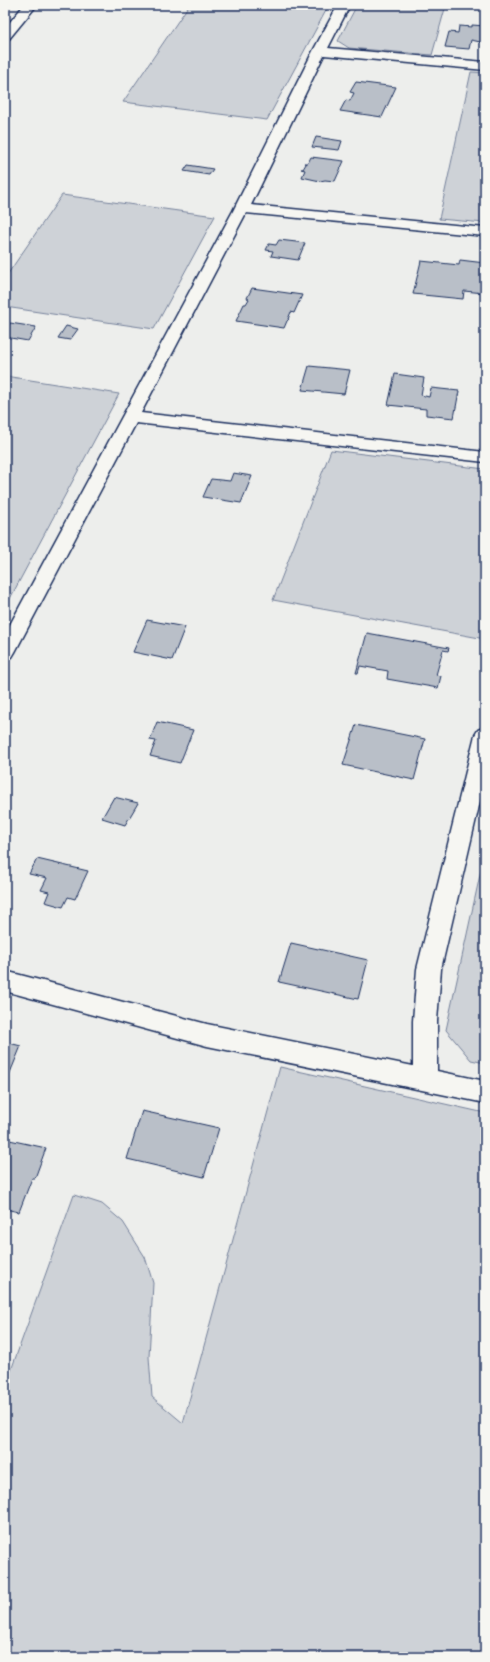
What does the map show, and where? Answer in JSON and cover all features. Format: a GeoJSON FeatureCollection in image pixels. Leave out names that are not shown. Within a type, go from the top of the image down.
{"type":"FeatureCollection","features":[{"type":"Feature","properties":{"kind":"street"},"geometry":{"type":"LineString","coordinates":[[5,36],[31,5]]}},
{"type":"Feature","properties":{"kind":"street"},"geometry":{"type":"LineString","coordinates":[[5,652],[132,417],[241,208],[319,51],[344,5]]}},
{"type":"Feature","properties":{"kind":"street"},"geometry":{"type":"LineString","coordinates":[[319,51],[485,66]]}},
{"type":"Feature","properties":{"kind":"street"},"geometry":{"type":"LineString","coordinates":[[241,208],[485,232]]}},
{"type":"Feature","properties":{"kind":"street"},"geometry":{"type":"LineString","coordinates":[[132,417],[485,457]]}},
{"type":"Feature","properties":{"kind":"street"},"geometry":{"type":"LineString","coordinates":[[425,1080],[425,1021],[429,969],[485,735]]}},
{"type":"Feature","properties":{"kind":"street"},"geometry":{"type":"LineString","coordinates":[[5,981],[207,1035],[485,1092]]}},
{"type":"Feature","properties":{"kind":"shaded area"},"geometry":{"type":"Polygon","coordinates":[[[189,5],[329,5],[267,120],[123,102],[189,5]]]}},
{"type":"Feature","properties":{"kind":"shaded area"},"geometry":{"type":"Polygon","coordinates":[[[357,5],[446,5],[432,55],[349,48],[338,41],[357,5]]]}},
{"type":"Feature","properties":{"kind":"shaded area"},"geometry":{"type":"Polygon","coordinates":[[[471,72],[485,73],[485,223],[439,219],[471,72]]]}},
{"type":"Feature","properties":{"kind":"shaded area"},"geometry":{"type":"Polygon","coordinates":[[[62,195],[215,216],[154,329],[5,307],[5,278],[62,195]]]}},
{"type":"Feature","properties":{"kind":"shaded area"},"geometry":{"type":"Polygon","coordinates":[[[5,376],[119,394],[5,608],[5,376]]]}},
{"type":"Feature","properties":{"kind":"shaded area"},"geometry":{"type":"Polygon","coordinates":[[[331,450],[485,469],[485,639],[273,600],[331,450]]]}},
{"type":"Feature","properties":{"kind":"shaded area"},"geometry":{"type":"Polygon","coordinates":[[[485,852],[485,1063],[471,1060],[446,1030],[485,852]]]}},
{"type":"Feature","properties":{"kind":"shaded area"},"geometry":{"type":"Polygon","coordinates":[[[280,1067],[485,1113],[485,1657],[5,1657],[5,1387],[74,1195],[102,1204],[123,1222],[145,1257],[153,1283],[149,1357],[152,1397],[183,1423],[280,1067]]]}},
{"type":"Feature","properties":{"kind":"building"},"geometry":{"type":"Polygon","coordinates":[[[472,25],[485,26],[485,43],[471,40],[469,49],[445,47],[449,32],[458,33],[459,26],[472,27],[472,25]]]}},
{"type":"Feature","properties":{"kind":"building"},"geometry":{"type":"Polygon","coordinates":[[[356,82],[396,87],[382,117],[340,111],[346,100],[350,101],[354,93],[350,92],[356,82]]]}},
{"type":"Feature","properties":{"kind":"building"},"geometry":{"type":"Polygon","coordinates":[[[316,137],[342,141],[339,150],[312,147],[316,137]]]}},
{"type":"Feature","properties":{"kind":"building"},"geometry":{"type":"Polygon","coordinates":[[[311,157],[344,161],[335,181],[320,181],[302,177],[305,170],[301,169],[303,169],[306,164],[304,163],[308,163],[311,157]]]}},
{"type":"Feature","properties":{"kind":"building"},"geometry":{"type":"Polygon","coordinates":[[[188,165],[213,169],[209,175],[184,171],[188,165]]]}},
{"type":"Feature","properties":{"kind":"building"},"geometry":{"type":"Polygon","coordinates":[[[279,240],[305,243],[298,260],[271,256],[273,251],[266,250],[269,244],[276,245],[279,240]]]}},
{"type":"Feature","properties":{"kind":"building"},"geometry":{"type":"Polygon","coordinates":[[[460,260],[485,263],[484,293],[464,291],[463,299],[413,294],[421,261],[459,265],[460,260]]]}},
{"type":"Feature","properties":{"kind":"building"},"geometry":{"type":"Polygon","coordinates":[[[252,288],[302,295],[294,313],[291,312],[284,328],[236,321],[244,304],[246,304],[249,299],[247,298],[252,288]]]}},
{"type":"Feature","properties":{"kind":"building"},"geometry":{"type":"Polygon","coordinates":[[[10,323],[36,327],[28,341],[5,337],[5,331],[10,323]]]}},
{"type":"Feature","properties":{"kind":"building"},"geometry":{"type":"Polygon","coordinates":[[[66,326],[78,329],[70,340],[58,338],[66,326]]]}},
{"type":"Feature","properties":{"kind":"building"},"geometry":{"type":"Polygon","coordinates":[[[309,366],[350,370],[344,394],[302,390],[309,366]]]}},
{"type":"Feature","properties":{"kind":"building"},"geometry":{"type":"Polygon","coordinates":[[[395,374],[424,378],[421,395],[429,397],[431,388],[459,391],[454,418],[426,415],[426,409],[388,405],[395,374]]]}},
{"type":"Feature","properties":{"kind":"building"},"geometry":{"type":"Polygon","coordinates":[[[233,473],[252,476],[241,503],[203,497],[211,479],[230,481],[233,473]]]}},
{"type":"Feature","properties":{"kind":"building"},"geometry":{"type":"Polygon","coordinates":[[[147,620],[185,627],[172,660],[133,652],[147,620]]]}},
{"type":"Feature","properties":{"kind":"building"},"geometry":{"type":"Polygon","coordinates":[[[367,633],[449,648],[448,651],[443,650],[436,675],[441,676],[438,688],[387,679],[388,671],[360,666],[358,673],[356,673],[367,633]]]}},
{"type":"Feature","properties":{"kind":"building"},"geometry":{"type":"Polygon","coordinates":[[[157,722],[193,730],[180,763],[150,756],[156,741],[150,740],[157,722]]]}},
{"type":"Feature","properties":{"kind":"building"},"geometry":{"type":"Polygon","coordinates":[[[356,725],[425,739],[414,780],[343,765],[356,725]]]}},
{"type":"Feature","properties":{"kind":"building"},"geometry":{"type":"Polygon","coordinates":[[[114,797],[138,803],[125,825],[102,818],[114,797]]]}},
{"type":"Feature","properties":{"kind":"building"},"geometry":{"type":"Polygon","coordinates":[[[37,859],[88,871],[75,899],[68,897],[63,907],[45,902],[49,892],[41,890],[47,878],[29,874],[37,859]]]}},
{"type":"Feature","properties":{"kind":"building"},"geometry":{"type":"Polygon","coordinates":[[[291,943],[368,960],[358,999],[279,982],[291,943]]]}},
{"type":"Feature","properties":{"kind":"building"},"geometry":{"type":"Polygon","coordinates":[[[5,1042],[21,1046],[5,1085],[5,1042]]]}},
{"type":"Feature","properties":{"kind":"building"},"geometry":{"type":"Polygon","coordinates":[[[142,1111],[219,1128],[204,1177],[127,1159],[142,1111]]]}},
{"type":"Feature","properties":{"kind":"building"},"geometry":{"type":"Polygon","coordinates":[[[5,1139],[46,1148],[35,1178],[32,1178],[19,1212],[5,1209],[5,1139]]]}}]}
